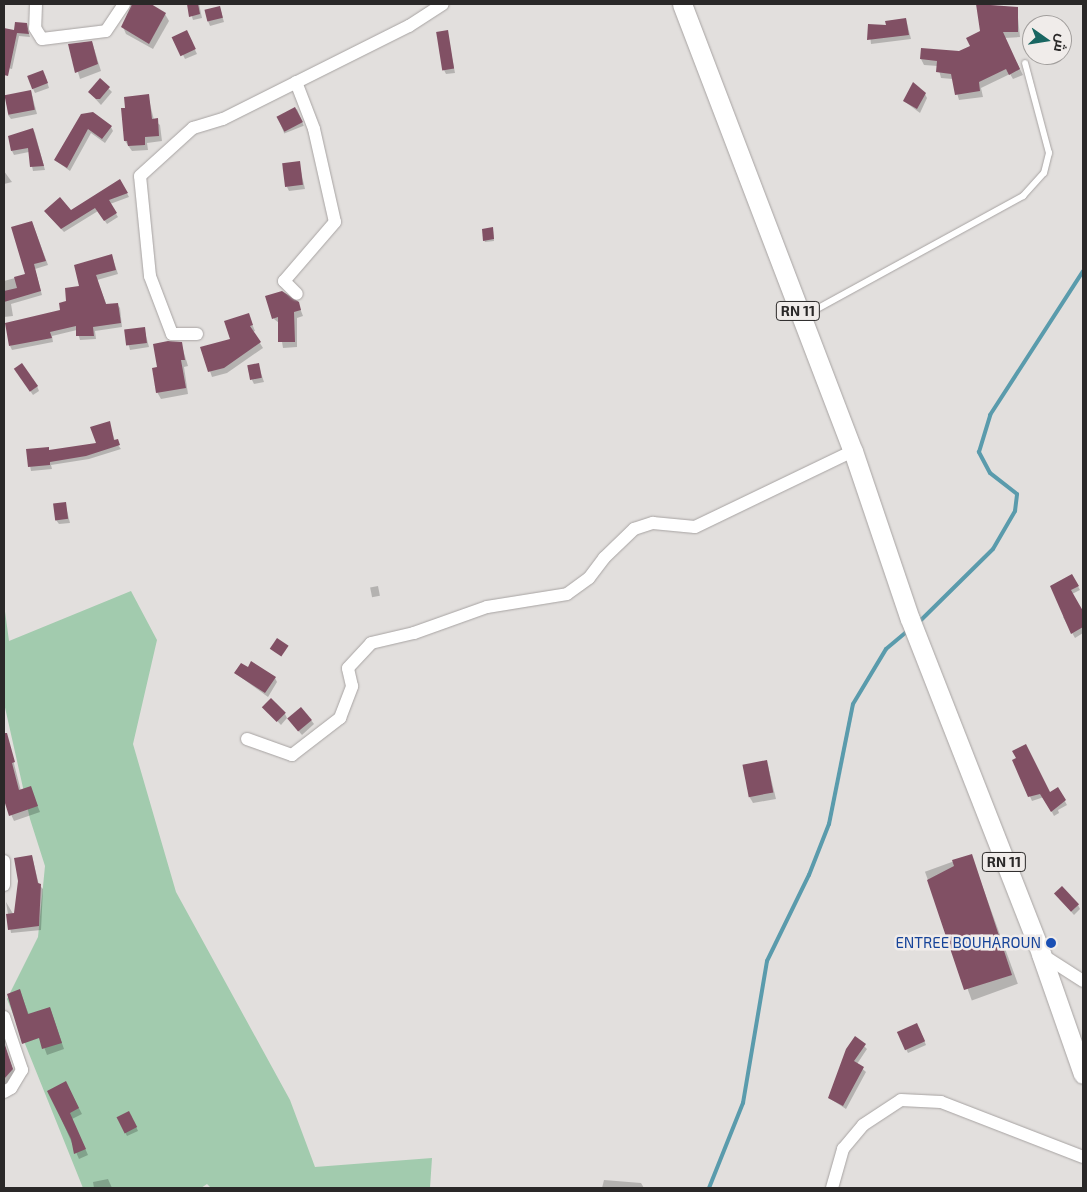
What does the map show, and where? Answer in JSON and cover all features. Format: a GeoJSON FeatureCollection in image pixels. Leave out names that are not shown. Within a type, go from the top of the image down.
{"type":"FeatureCollection","features":[{"type":"Feature","properties":{"kind":"main road","name":"RN 11"},"geometry":{"type":"LineString","coordinates":[[682,4],[853,451],[910,619],[1041,954],[1083,1074]]}},
{"type":"Feature","properties":{"kind":"street"},"geometry":{"type":"LineString","coordinates":[[36,4],[35,28],[42,39],[106,31],[124,4]]}},
{"type":"Feature","properties":{"kind":"street"},"geometry":{"type":"LineString","coordinates":[[197,334],[172,334],[150,276],[140,176],[193,128],[223,119],[409,26],[443,4]]}},
{"type":"Feature","properties":{"kind":"street"},"geometry":{"type":"LineString","coordinates":[[296,82],[314,129],[335,222],[284,281],[297,294]]}},
{"type":"Feature","properties":{"kind":"street"},"geometry":{"type":"LineString","coordinates":[[247,739],[292,755],[340,718],[352,686],[348,668],[371,643],[414,633],[487,607],[567,594],[589,578],[604,558],[634,529],[653,523],[695,527],[853,451]]}},
{"type":"Feature","properties":{"kind":"street"},"geometry":{"type":"LineString","coordinates":[[4,860],[4,885]]}},
{"type":"Feature","properties":{"kind":"street"},"geometry":{"type":"LineString","coordinates":[[1041,954],[1083,981]]}},
{"type":"Feature","properties":{"kind":"street"},"geometry":{"type":"LineString","coordinates":[[4,1017],[22,1070],[11,1088],[4,1092]]}},
{"type":"Feature","properties":{"kind":"street"},"geometry":{"type":"LineString","coordinates":[[832,1188],[843,1149],[863,1125],[901,1100],[942,1102],[1083,1157]]}},
{"type":"Feature","properties":{"kind":"lane"},"geometry":{"type":"LineString","coordinates":[[801,317],[1023,196],[1044,173],[1048,153],[1026,65]]}},
{"type":"Feature","properties":{"kind":"green space"},"geometry":{"type":"Polygon","coordinates":[[[131,591],[157,640],[133,744],[176,892],[290,1100],[315,1167],[432,1158],[430,1188],[211,1188],[207,1184],[201,1188],[83,1188],[7,999],[38,937],[45,866],[30,819],[4,703],[4,604],[9,641],[131,591]]]}},
{"type":"Feature","properties":{"kind":"building"},"geometry":{"type":"Polygon","coordinates":[[[132,4],[151,4],[166,13],[149,44],[121,27],[132,4]]]}},
{"type":"Feature","properties":{"kind":"building"},"geometry":{"type":"Polygon","coordinates":[[[187,4],[198,4],[200,14],[189,17],[187,4]]]}},
{"type":"Feature","properties":{"kind":"building"},"geometry":{"type":"Polygon","coordinates":[[[976,4],[1018,7],[1018,32],[1003,32],[1020,69],[1009,75],[1006,69],[979,82],[980,91],[955,95],[951,74],[936,72],[937,61],[920,59],[921,48],[959,51],[970,46],[966,38],[980,31],[976,4]]]}},
{"type":"Feature","properties":{"kind":"building"},"geometry":{"type":"Polygon","coordinates":[[[220,6],[223,18],[207,22],[204,10],[220,6]]]}},
{"type":"Feature","properties":{"kind":"building"},"geometry":{"type":"Polygon","coordinates":[[[906,18],[909,35],[867,40],[868,24],[886,25],[885,21],[906,18]]]}},
{"type":"Feature","properties":{"kind":"building"},"geometry":{"type":"Polygon","coordinates":[[[15,22],[27,23],[29,34],[17,33],[8,76],[4,75],[4,28],[14,30],[15,22]]]}},
{"type":"Feature","properties":{"kind":"building"},"geometry":{"type":"Polygon","coordinates":[[[187,30],[196,49],[180,56],[172,37],[187,30]]]}},
{"type":"Feature","properties":{"kind":"building"},"geometry":{"type":"Polygon","coordinates":[[[448,30],[454,69],[442,70],[436,32],[448,30]]]}},
{"type":"Feature","properties":{"kind":"building"},"geometry":{"type":"Polygon","coordinates":[[[92,41],[98,64],[75,73],[68,44],[92,41]]]}},
{"type":"Feature","properties":{"kind":"building"},"geometry":{"type":"Polygon","coordinates":[[[43,70],[48,83],[32,89],[27,76],[43,70]]]}},
{"type":"Feature","properties":{"kind":"building"},"geometry":{"type":"Polygon","coordinates":[[[100,78],[110,87],[100,99],[96,99],[88,92],[100,78]]]}},
{"type":"Feature","properties":{"kind":"building"},"geometry":{"type":"Polygon","coordinates":[[[913,82],[926,93],[917,109],[903,101],[913,82]]]}},
{"type":"Feature","properties":{"kind":"building"},"geometry":{"type":"Polygon","coordinates":[[[31,90],[35,110],[8,115],[4,95],[31,90]]]}},
{"type":"Feature","properties":{"kind":"building"},"geometry":{"type":"Polygon","coordinates":[[[149,94],[152,119],[158,118],[159,136],[145,137],[145,145],[128,146],[127,141],[124,141],[121,108],[125,108],[124,97],[149,94]]]}},
{"type":"Feature","properties":{"kind":"building"},"geometry":{"type":"Polygon","coordinates":[[[295,107],[303,122],[284,132],[276,117],[295,107]]]}},
{"type":"Feature","properties":{"kind":"building"},"geometry":{"type":"Polygon","coordinates":[[[93,112],[112,126],[102,139],[88,129],[67,168],[54,160],[81,114],[93,112]]]}},
{"type":"Feature","properties":{"kind":"building"},"geometry":{"type":"Polygon","coordinates":[[[33,128],[44,166],[30,167],[28,148],[11,151],[8,136],[33,128]]]}},
{"type":"Feature","properties":{"kind":"building"},"geometry":{"type":"Polygon","coordinates":[[[300,161],[303,185],[285,187],[282,163],[300,161]]]}},
{"type":"Feature","properties":{"kind":"building"},"geometry":{"type":"Polygon","coordinates":[[[120,179],[128,193],[109,200],[117,213],[104,221],[95,208],[61,229],[44,211],[60,197],[71,210],[120,179]]]}},
{"type":"Feature","properties":{"kind":"building"},"geometry":{"type":"Polygon","coordinates":[[[32,221],[46,261],[34,264],[41,291],[4,302],[4,291],[17,288],[14,277],[25,274],[11,227],[32,221]]]}},
{"type":"Feature","properties":{"kind":"building"},"geometry":{"type":"Polygon","coordinates":[[[493,227],[494,239],[483,241],[482,229],[493,227]]]}},
{"type":"Feature","properties":{"kind":"building"},"geometry":{"type":"Polygon","coordinates":[[[112,254],[116,270],[96,275],[106,304],[118,303],[121,323],[93,327],[94,336],[76,336],[76,326],[50,332],[52,338],[9,346],[5,323],[60,310],[59,303],[66,301],[65,288],[79,286],[74,265],[112,254]]]}},
{"type":"Feature","properties":{"kind":"building"},"geometry":{"type":"Polygon","coordinates":[[[282,291],[299,302],[301,310],[294,312],[295,342],[278,342],[278,317],[272,319],[265,296],[282,291]]]}},
{"type":"Feature","properties":{"kind":"building"},"geometry":{"type":"Polygon","coordinates":[[[249,313],[253,325],[250,326],[261,342],[224,368],[208,372],[200,347],[230,339],[224,321],[249,313]]]}},
{"type":"Feature","properties":{"kind":"building"},"geometry":{"type":"Polygon","coordinates":[[[145,327],[147,343],[126,345],[124,330],[145,327]]]}},
{"type":"Feature","properties":{"kind":"building"},"geometry":{"type":"Polygon","coordinates":[[[168,341],[182,342],[185,360],[181,360],[186,388],[156,393],[152,368],[157,367],[153,344],[168,341]]]}},
{"type":"Feature","properties":{"kind":"building"},"geometry":{"type":"Polygon","coordinates":[[[22,363],[38,386],[30,392],[14,369],[22,363]]]}},
{"type":"Feature","properties":{"kind":"building"},"geometry":{"type":"Polygon","coordinates":[[[259,363],[262,378],[250,380],[247,365],[259,363]]]}},
{"type":"Feature","properties":{"kind":"building"},"geometry":{"type":"Polygon","coordinates":[[[110,421],[114,440],[118,439],[120,445],[86,456],[50,462],[50,465],[28,467],[26,449],[49,447],[49,450],[96,443],[90,427],[110,421]]]}},
{"type":"Feature","properties":{"kind":"building"},"geometry":{"type":"Polygon","coordinates":[[[66,502],[68,519],[55,520],[53,504],[66,502]]]}},
{"type":"Feature","properties":{"kind":"building"},"geometry":{"type":"Polygon","coordinates":[[[1072,574],[1079,586],[1071,590],[1083,611],[1083,627],[1071,634],[1050,586],[1072,574]]]}},
{"type":"Feature","properties":{"kind":"building"},"geometry":{"type":"Polygon","coordinates":[[[277,638],[289,646],[281,657],[270,649],[277,638]]]}},
{"type":"Feature","properties":{"kind":"building"},"geometry":{"type":"Polygon","coordinates":[[[251,661],[276,677],[265,693],[234,673],[241,663],[248,667],[251,661]]]}},
{"type":"Feature","properties":{"kind":"building"},"geometry":{"type":"Polygon","coordinates":[[[271,698],[286,713],[277,722],[262,707],[271,698]]]}},
{"type":"Feature","properties":{"kind":"building"},"geometry":{"type":"Polygon","coordinates":[[[301,707],[312,720],[298,732],[287,719],[301,707]]]}},
{"type":"Feature","properties":{"kind":"building"},"geometry":{"type":"Polygon","coordinates":[[[4,733],[7,733],[15,762],[12,763],[19,790],[31,786],[38,806],[9,816],[4,800],[4,733]]]}},
{"type":"Feature","properties":{"kind":"building"},"geometry":{"type":"Polygon","coordinates":[[[1026,744],[1050,792],[1058,787],[1066,800],[1051,812],[1040,794],[1028,797],[1012,760],[1016,758],[1012,751],[1026,744]]]}},
{"type":"Feature","properties":{"kind":"building"},"geometry":{"type":"Polygon","coordinates":[[[767,760],[773,792],[749,797],[742,765],[767,760]]]}},
{"type":"Feature","properties":{"kind":"building"},"geometry":{"type":"Polygon","coordinates":[[[972,854],[1012,975],[964,990],[927,880],[954,866],[952,860],[972,854]]]}},
{"type":"Feature","properties":{"kind":"building"},"geometry":{"type":"Polygon","coordinates":[[[32,855],[38,883],[41,884],[39,926],[8,930],[6,914],[14,913],[18,881],[14,858],[32,855]]]}},
{"type":"Feature","properties":{"kind":"building"},"geometry":{"type":"Polygon","coordinates":[[[1062,886],[1079,904],[1071,912],[1054,894],[1062,886]]]}},
{"type":"Feature","properties":{"kind":"building"},"geometry":{"type":"Polygon","coordinates":[[[20,989],[28,1014],[50,1007],[62,1043],[42,1049],[39,1038],[22,1044],[7,994],[20,989]]]}},
{"type":"Feature","properties":{"kind":"building"},"geometry":{"type":"Polygon","coordinates":[[[917,1023],[925,1041],[905,1050],[897,1032],[917,1023]]]}},
{"type":"Feature","properties":{"kind":"building"},"geometry":{"type":"Polygon","coordinates":[[[855,1036],[866,1044],[854,1061],[864,1067],[843,1106],[828,1098],[846,1049],[855,1036]]]}},
{"type":"Feature","properties":{"kind":"building"},"geometry":{"type":"Polygon","coordinates":[[[4,1042],[13,1069],[4,1079],[4,1042]]]}},
{"type":"Feature","properties":{"kind":"building"},"geometry":{"type":"Polygon","coordinates":[[[66,1081],[79,1108],[70,1113],[86,1149],[74,1154],[71,1139],[47,1091],[66,1081]]]}},
{"type":"Feature","properties":{"kind":"building"},"geometry":{"type":"Polygon","coordinates":[[[129,1111],[137,1127],[125,1133],[117,1117],[129,1111]]]}},
{"type":"Feature","properties":{"kind":"waterway"},"geometry":{"type":"LineString","coordinates":[[918,623],[993,549],[1015,511],[1017,494],[990,473],[979,452],[990,415],[1083,271]]}},
{"type":"Feature","properties":{"kind":"waterway"},"geometry":{"type":"LineString","coordinates":[[709,1188],[743,1103],[767,961],[809,875],[829,824],[853,704],[886,649],[909,630]]}},
{"type":"Feature","properties":{"kind":"place","name":"ENTREE BOUHAROUN"},"geometry":{"type":"Point","coordinates":[1051,943]}}]}
